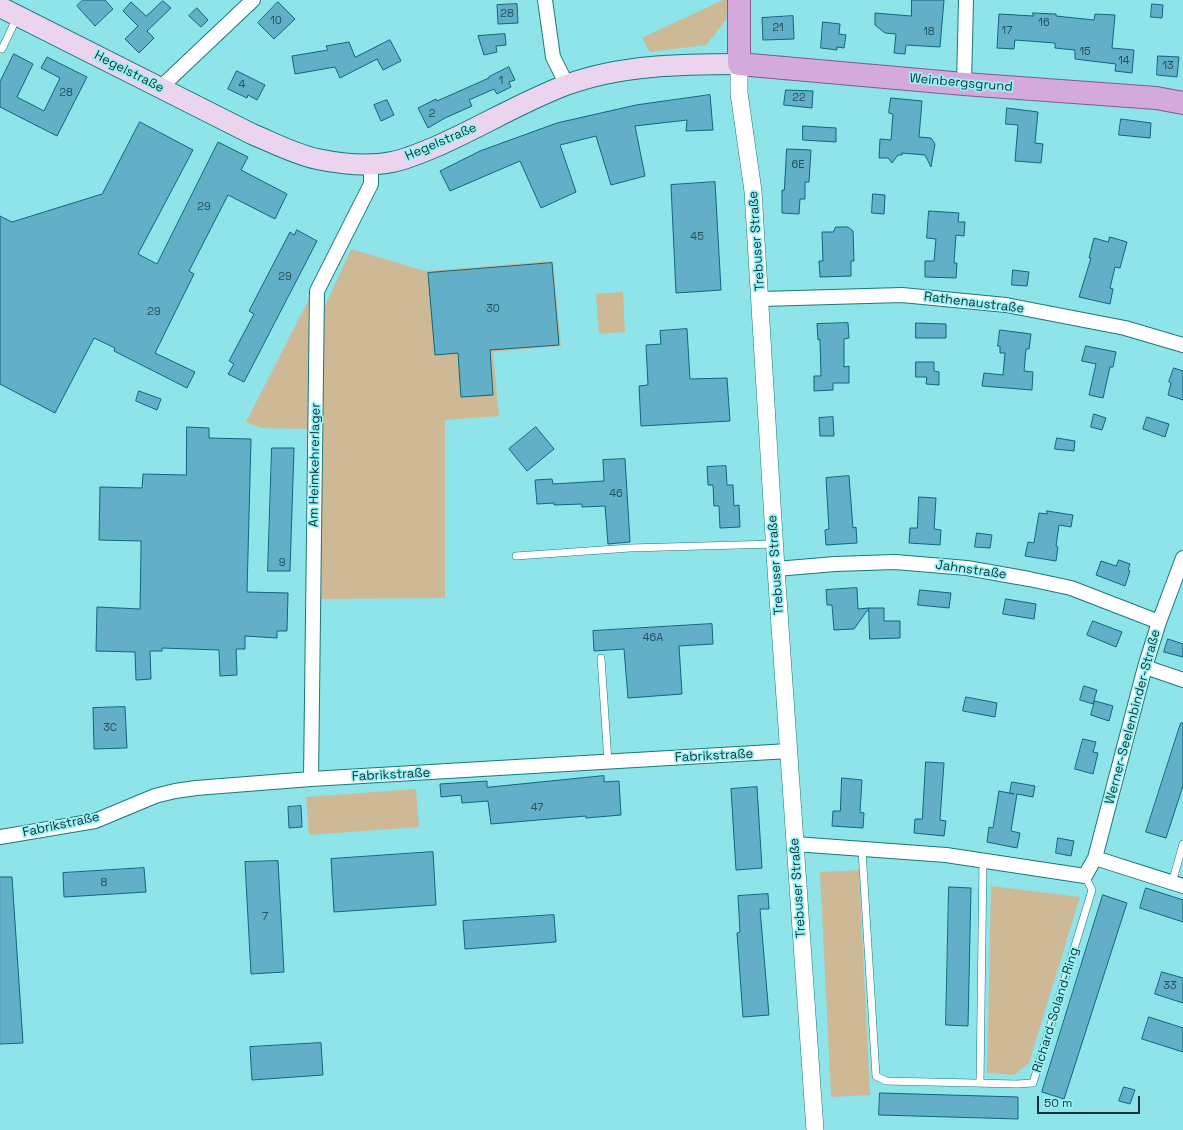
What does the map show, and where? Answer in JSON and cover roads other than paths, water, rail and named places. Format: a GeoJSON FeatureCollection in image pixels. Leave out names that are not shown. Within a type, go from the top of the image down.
{"type":"FeatureCollection","features":[{"type":"Feature","properties":{"kind":"main road","name":"Trebuser Straße"},"geometry":{"type":"LineString","coordinates":[[739,0],[739,64]]}},
{"type":"Feature","properties":{"kind":"main road","name":"Hegelstraße"},"geometry":{"type":"LineString","coordinates":[[0,7],[252,134],[294,152],[318,159],[353,164],[392,162],[408,158],[456,138],[532,99],[567,85],[600,76],[640,69],[739,64]]}},
{"type":"Feature","properties":{"kind":"main road","name":"Weinbergsgrund"},"geometry":{"type":"LineString","coordinates":[[739,64],[964,84],[1156,98],[1183,103]]}},
{"type":"Feature","properties":{"kind":"street"},"geometry":{"type":"LineString","coordinates":[[160,88],[253,0]]}},
{"type":"Feature","properties":{"kind":"street"},"geometry":{"type":"LineString","coordinates":[[544,0],[553,57],[567,85]]}},
{"type":"Feature","properties":{"kind":"street"},"geometry":{"type":"LineString","coordinates":[[964,84],[966,0]]}},
{"type":"Feature","properties":{"kind":"street","name":"Trebuser Straße"},"geometry":{"type":"LineString","coordinates":[[739,64],[739,93],[753,191],[761,300],[776,569],[815,1130]]}},
{"type":"Feature","properties":{"kind":"street","name":"Am Heimkehrerlager"},"geometry":{"type":"LineString","coordinates":[[311,779],[317,291],[371,184],[371,164]]}},
{"type":"Feature","properties":{"kind":"street","name":"Rathenaustraße"},"geometry":{"type":"LineString","coordinates":[[761,300],[902,295],[1006,305],[1125,328],[1183,345]]}},
{"type":"Feature","properties":{"kind":"street","name":"Werner-Seelenbinder-Straße"},"geometry":{"type":"LineString","coordinates":[[1086,876],[1095,858],[1145,667],[1159,622],[1183,558]]}},
{"type":"Feature","properties":{"kind":"street","name":"Jahnstraße"},"geometry":{"type":"LineString","coordinates":[[776,569],[835,564],[895,562],[967,568],[1071,588],[1159,622]]}},
{"type":"Feature","properties":{"kind":"street"},"geometry":{"type":"LineString","coordinates":[[1145,667],[1183,680]]}},
{"type":"Feature","properties":{"kind":"street","name":"Fabrikstraße"},"geometry":{"type":"LineString","coordinates":[[0,837],[95,821],[155,796],[196,788],[311,779],[789,751]]}},
{"type":"Feature","properties":{"kind":"street"},"geometry":{"type":"LineString","coordinates":[[795,844],[946,855],[1086,876]]}},
{"type":"Feature","properties":{"kind":"street"},"geometry":{"type":"LineString","coordinates":[[1095,858],[1177,884]]}},
{"type":"Feature","properties":{"kind":"lane"},"geometry":{"type":"LineString","coordinates":[[2,48],[18,16]]}},
{"type":"Feature","properties":{"kind":"lane"},"geometry":{"type":"LineString","coordinates":[[516,556],[630,548],[775,544]]}},
{"type":"Feature","properties":{"kind":"lane"},"geometry":{"type":"LineString","coordinates":[[601,658],[608,762]]}},
{"type":"Feature","properties":{"kind":"lane"},"geometry":{"type":"LineString","coordinates":[[1177,884],[1183,844]]}},
{"type":"Feature","properties":{"kind":"lane","name":"Richard-Soland-Ring"},"geometry":{"type":"LineString","coordinates":[[862,850],[876,1076],[886,1081],[1033,1083],[1092,890],[1086,876]]}},
{"type":"Feature","properties":{"kind":"lane"},"geometry":{"type":"LineString","coordinates":[[980,1083],[984,860]]}}]}
